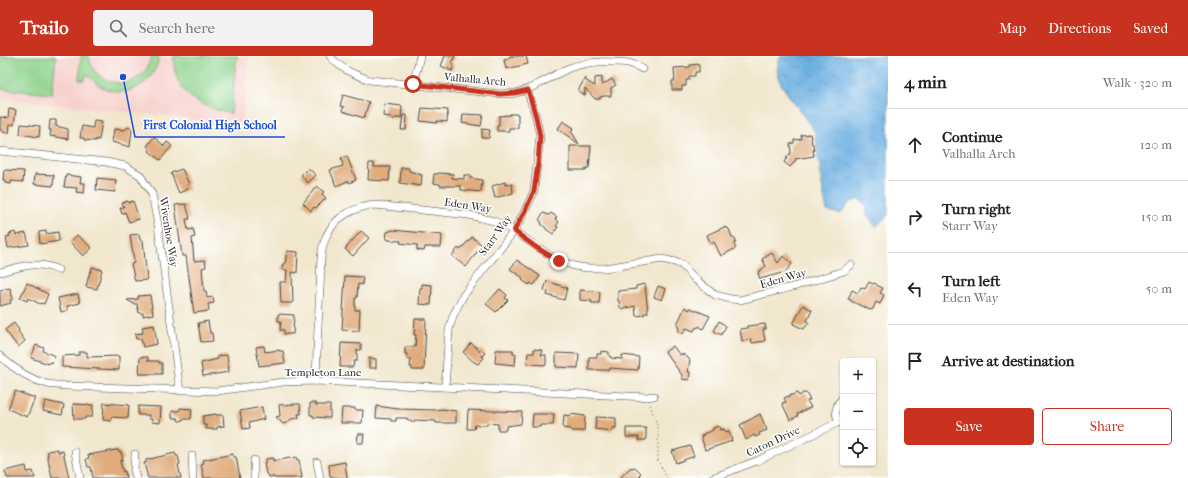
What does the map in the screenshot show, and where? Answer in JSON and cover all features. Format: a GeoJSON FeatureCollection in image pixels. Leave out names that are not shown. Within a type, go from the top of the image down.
{"type":"FeatureCollection","features":[{"type":"Feature","properties":{"kind":"street","name":"Valhalla Arch"},"geometry":{"type":"LineString","coordinates":[[330,56],[337,64],[350,73],[370,80],[500,94],[528,90],[582,64],[605,61],[625,62],[635,64],[642,69]]}},
{"type":"Feature","properties":{"kind":"street"},"geometry":{"type":"LineString","coordinates":[[413,84],[420,56]]}},
{"type":"Feature","properties":{"kind":"street","name":"Starr Way"},"geometry":{"type":"LineString","coordinates":[[446,387],[449,330],[453,316],[463,296],[514,231],[534,191],[540,136],[528,90]]}},
{"type":"Feature","properties":{"kind":"street","name":"Wivenhoe Way"},"geometry":{"type":"LineString","coordinates":[[0,151],[106,162],[125,166],[140,175],[152,194],[158,225],[180,391]]}},
{"type":"Feature","properties":{"kind":"street","name":"Eden Way"},"geometry":{"type":"LineString","coordinates":[[316,381],[321,261],[324,246],[330,230],[341,218],[358,208],[375,205],[483,217],[514,231],[537,248],[554,258],[574,266],[605,268],[662,259],[675,262],[685,268],[715,295],[731,299],[749,299],[796,286],[844,271],[851,265]]}},
{"type":"Feature","properties":{"kind":"street"},"geometry":{"type":"LineString","coordinates":[[0,272],[31,264],[48,266],[58,270]]}},
{"type":"Feature","properties":{"kind":"street","name":"Templeton Lane"},"geometry":{"type":"LineString","coordinates":[[0,356],[10,365],[28,376],[47,384],[66,386],[180,391],[217,391],[284,382],[316,381],[651,396]]}},
{"type":"Feature","properties":{"kind":"street"},"geometry":{"type":"LineString","coordinates":[[840,401],[836,408],[836,415],[840,421]]}},
{"type":"Feature","properties":{"kind":"street","name":"Caton Drive"},"geometry":{"type":"LineString","coordinates":[[712,478],[759,460],[840,422]]}},
{"type":"Feature","properties":{"kind":"street"},"geometry":{"type":"LineString","coordinates":[[75,452],[80,478]]}},
{"type":"Feature","properties":{"kind":"street"},"geometry":{"type":"LineString","coordinates":[[135,454],[134,470],[136,478]]}},
{"type":"Feature","properties":{"kind":"street"},"geometry":{"type":"LineString","coordinates":[[192,456],[193,478]]}},
{"type":"Feature","properties":{"kind":"street"},"geometry":{"type":"LineString","coordinates":[[254,460],[254,478]]}},
{"type":"Feature","properties":{"kind":"street"},"geometry":{"type":"LineString","coordinates":[[317,462],[320,478]]}},
{"type":"Feature","properties":{"kind":"path"},"geometry":{"type":"LineString","coordinates":[[651,396],[658,428],[658,462],[667,478]]}},
{"type":"Feature","properties":{"kind":"shaded area"},"geometry":{"type":"Polygon","coordinates":[[[0,56],[249,56],[243,125],[0,98],[0,56]]]}},
{"type":"Feature","properties":{"kind":"green space"},"geometry":{"type":"Polygon","coordinates":[[[0,56],[56,56],[52,94],[0,89],[0,56]]]}},
{"type":"Feature","properties":{"kind":"green space"},"geometry":{"type":"Polygon","coordinates":[[[81,56],[89,56],[95,71],[101,77],[108,81],[124,83],[139,77],[145,70],[152,56],[159,56],[154,72],[142,85],[134,89],[118,92],[102,87],[86,73],[85,80],[79,80],[81,56]]]}},
{"type":"Feature","properties":{"kind":"green space"},"geometry":{"type":"Polygon","coordinates":[[[174,56],[238,56],[236,61],[231,114],[199,102],[183,89],[178,80],[175,69],[174,56]]]}},
{"type":"Feature","properties":{"kind":"water"},"geometry":{"type":"Polygon","coordinates":[[[780,56],[888,56],[888,215],[876,227],[867,215],[865,204],[859,199],[850,202],[841,214],[827,211],[815,132],[782,86],[777,70],[780,56]]]}},
{"type":"Feature","properties":{"kind":"building"},"geometry":{"type":"Polygon","coordinates":[[[445,56],[455,56],[452,63],[454,64],[452,71],[441,66],[445,56]]]}},
{"type":"Feature","properties":{"kind":"building"},"geometry":{"type":"Polygon","coordinates":[[[510,56],[526,56],[528,64],[506,69],[504,60],[508,59],[510,56]]]}},
{"type":"Feature","properties":{"kind":"building"},"geometry":{"type":"Polygon","coordinates":[[[699,64],[699,72],[695,72],[695,76],[689,76],[689,80],[686,80],[686,86],[682,86],[682,90],[672,90],[672,81],[675,81],[674,68],[690,67],[690,65],[699,64]]]}},
{"type":"Feature","properties":{"kind":"building"},"geometry":{"type":"Polygon","coordinates":[[[602,77],[602,85],[612,79],[616,85],[611,88],[611,96],[604,96],[600,97],[600,99],[595,99],[585,88],[585,95],[578,91],[585,78],[585,80],[595,86],[595,78],[602,77]]]}},
{"type":"Feature","properties":{"kind":"building"},"geometry":{"type":"Polygon","coordinates":[[[343,95],[369,102],[364,118],[342,111],[344,107],[340,106],[343,95]]]}},
{"type":"Feature","properties":{"kind":"building"},"geometry":{"type":"Polygon","coordinates":[[[384,104],[402,106],[401,118],[395,118],[393,120],[391,117],[383,116],[384,104]]]}},
{"type":"Feature","properties":{"kind":"building"},"geometry":{"type":"Polygon","coordinates":[[[422,108],[448,110],[447,122],[437,121],[437,123],[420,121],[422,108]]]}},
{"type":"Feature","properties":{"kind":"building"},"geometry":{"type":"Polygon","coordinates":[[[9,109],[16,110],[14,125],[10,124],[9,133],[2,132],[2,130],[0,130],[0,117],[8,118],[9,109]]]}},
{"type":"Feature","properties":{"kind":"building"},"geometry":{"type":"Polygon","coordinates":[[[463,114],[483,115],[481,126],[462,123],[463,114]]]}},
{"type":"Feature","properties":{"kind":"building"},"geometry":{"type":"Polygon","coordinates":[[[518,114],[518,128],[509,128],[509,131],[497,131],[499,116],[518,114]]]}},
{"type":"Feature","properties":{"kind":"building"},"geometry":{"type":"Polygon","coordinates":[[[403,115],[407,115],[406,130],[401,130],[403,115]]]}},
{"type":"Feature","properties":{"kind":"building"},"geometry":{"type":"Polygon","coordinates":[[[50,120],[56,120],[56,126],[68,129],[68,139],[50,136],[50,120]]]}},
{"type":"Feature","properties":{"kind":"building"},"geometry":{"type":"Polygon","coordinates":[[[94,120],[102,121],[99,140],[84,140],[84,138],[80,138],[82,126],[93,128],[94,120]]]}},
{"type":"Feature","properties":{"kind":"building"},"geometry":{"type":"Polygon","coordinates":[[[563,121],[574,128],[571,131],[579,144],[558,129],[563,121]]]}},
{"type":"Feature","properties":{"kind":"building"},"geometry":{"type":"Polygon","coordinates":[[[21,124],[40,126],[39,137],[20,134],[21,124]]]}},
{"type":"Feature","properties":{"kind":"building"},"geometry":{"type":"Polygon","coordinates":[[[129,127],[132,129],[130,147],[112,142],[114,129],[124,130],[129,127]]]}},
{"type":"Feature","properties":{"kind":"building"},"geometry":{"type":"Polygon","coordinates":[[[482,129],[490,130],[489,138],[482,138],[482,129]]]}},
{"type":"Feature","properties":{"kind":"building"},"geometry":{"type":"Polygon","coordinates":[[[810,134],[814,156],[795,159],[796,160],[790,167],[784,162],[791,152],[790,144],[794,143],[794,140],[802,139],[801,135],[810,134]]]}},
{"type":"Feature","properties":{"kind":"building"},"geometry":{"type":"Polygon","coordinates":[[[154,137],[164,146],[167,142],[172,146],[160,160],[149,151],[150,149],[147,146],[154,137]]]}},
{"type":"Feature","properties":{"kind":"building"},"geometry":{"type":"Polygon","coordinates":[[[570,146],[591,146],[589,168],[586,168],[586,170],[570,170],[570,146]]]}},
{"type":"Feature","properties":{"kind":"building"},"geometry":{"type":"Polygon","coordinates":[[[347,156],[356,180],[349,183],[348,181],[336,186],[330,170],[343,166],[341,158],[347,156]]]}},
{"type":"Feature","properties":{"kind":"building"},"geometry":{"type":"Polygon","coordinates":[[[369,163],[374,163],[374,167],[390,167],[389,181],[368,180],[369,163]]]}},
{"type":"Feature","properties":{"kind":"building"},"geometry":{"type":"Polygon","coordinates":[[[308,168],[316,175],[308,183],[301,175],[308,168]]]}},
{"type":"Feature","properties":{"kind":"building"},"geometry":{"type":"Polygon","coordinates":[[[401,168],[409,168],[409,171],[422,175],[421,186],[400,183],[401,168]]]}},
{"type":"Feature","properties":{"kind":"building"},"geometry":{"type":"Polygon","coordinates":[[[182,169],[189,184],[187,185],[188,189],[179,193],[171,173],[182,169]]]}},
{"type":"Feature","properties":{"kind":"building"},"geometry":{"type":"Polygon","coordinates":[[[4,170],[24,171],[23,182],[11,181],[11,184],[5,183],[5,180],[3,180],[4,170]]]}},
{"type":"Feature","properties":{"kind":"building"},"geometry":{"type":"Polygon","coordinates":[[[35,174],[54,175],[53,186],[34,184],[35,174]]]}},
{"type":"Feature","properties":{"kind":"building"},"geometry":{"type":"Polygon","coordinates":[[[434,174],[453,174],[452,178],[464,179],[464,175],[470,175],[470,178],[482,180],[481,192],[461,190],[461,186],[440,186],[440,184],[433,183],[434,174]]]}},
{"type":"Feature","properties":{"kind":"building"},"geometry":{"type":"Polygon","coordinates":[[[66,175],[81,177],[80,183],[85,183],[84,193],[76,192],[77,188],[64,187],[66,175]]]}},
{"type":"Feature","properties":{"kind":"building"},"geometry":{"type":"Polygon","coordinates":[[[97,178],[116,180],[115,192],[96,190],[97,178]]]}},
{"type":"Feature","properties":{"kind":"building"},"geometry":{"type":"Polygon","coordinates":[[[505,182],[505,185],[512,184],[513,193],[495,198],[492,186],[505,182]]]}},
{"type":"Feature","properties":{"kind":"building"},"geometry":{"type":"Polygon","coordinates":[[[317,186],[324,192],[322,194],[326,198],[311,211],[303,203],[317,186]]]}},
{"type":"Feature","properties":{"kind":"building"},"geometry":{"type":"Polygon","coordinates":[[[128,201],[128,203],[133,201],[139,219],[129,222],[125,212],[122,214],[120,208],[124,207],[122,203],[128,201]]]}},
{"type":"Feature","properties":{"kind":"building"},"geometry":{"type":"Polygon","coordinates":[[[186,204],[190,219],[186,219],[188,230],[193,229],[195,237],[192,238],[194,261],[205,260],[206,267],[202,268],[204,291],[206,291],[207,298],[213,297],[214,303],[208,304],[209,311],[194,313],[186,256],[182,256],[175,205],[186,204]]]}},
{"type":"Feature","properties":{"kind":"building"},"geometry":{"type":"Polygon","coordinates":[[[543,213],[549,215],[551,213],[557,217],[555,219],[559,222],[556,226],[558,227],[553,234],[541,224],[542,222],[539,220],[543,213]]]}},
{"type":"Feature","properties":{"kind":"building"},"geometry":{"type":"Polygon","coordinates":[[[724,227],[729,229],[732,237],[736,241],[734,245],[736,248],[721,256],[714,242],[711,244],[707,235],[724,227]]]}},
{"type":"Feature","properties":{"kind":"building"},"geometry":{"type":"Polygon","coordinates":[[[393,230],[442,235],[441,247],[425,247],[424,251],[417,250],[417,245],[400,243],[401,241],[386,239],[387,232],[393,230]]]}},
{"type":"Feature","properties":{"kind":"building"},"geometry":{"type":"Polygon","coordinates":[[[46,231],[46,234],[58,232],[59,241],[40,244],[39,232],[46,231]]]}},
{"type":"Feature","properties":{"kind":"building"},"geometry":{"type":"Polygon","coordinates":[[[361,231],[369,238],[353,256],[345,249],[361,231]]]}},
{"type":"Feature","properties":{"kind":"building"},"geometry":{"type":"Polygon","coordinates":[[[15,232],[16,235],[26,233],[29,245],[8,248],[6,237],[15,232]]]}},
{"type":"Feature","properties":{"kind":"building"},"geometry":{"type":"Polygon","coordinates":[[[139,234],[140,240],[143,240],[147,280],[135,281],[131,264],[134,263],[134,261],[130,235],[139,234]]]}},
{"type":"Feature","properties":{"kind":"building"},"geometry":{"type":"Polygon","coordinates":[[[77,235],[92,248],[83,256],[70,242],[77,235]]]}},
{"type":"Feature","properties":{"kind":"building"},"geometry":{"type":"Polygon","coordinates":[[[472,237],[482,245],[466,267],[452,256],[458,248],[460,250],[472,237]]]}},
{"type":"Feature","properties":{"kind":"building"},"geometry":{"type":"Polygon","coordinates":[[[287,251],[298,252],[297,273],[292,272],[293,303],[281,303],[280,282],[286,282],[287,270],[282,270],[283,264],[285,264],[287,251]]]}},
{"type":"Feature","properties":{"kind":"building"},"geometry":{"type":"Polygon","coordinates":[[[772,253],[778,263],[783,256],[792,264],[785,272],[760,279],[758,272],[766,266],[762,259],[772,253]]]}},
{"type":"Feature","properties":{"kind":"building"},"geometry":{"type":"Polygon","coordinates":[[[517,260],[540,276],[534,285],[530,283],[529,285],[522,280],[523,278],[510,269],[517,260]]]}},
{"type":"Feature","properties":{"kind":"building"},"geometry":{"type":"Polygon","coordinates":[[[92,267],[102,270],[97,289],[86,287],[92,267]]]}},
{"type":"Feature","properties":{"kind":"building"},"geometry":{"type":"Polygon","coordinates":[[[345,276],[363,277],[362,285],[358,284],[357,298],[355,298],[355,310],[360,310],[359,331],[342,330],[345,276]]]}},
{"type":"Feature","properties":{"kind":"building"},"geometry":{"type":"Polygon","coordinates":[[[547,281],[567,288],[564,300],[547,295],[548,291],[544,290],[547,281]]]}},
{"type":"Feature","properties":{"kind":"building"},"geometry":{"type":"Polygon","coordinates":[[[869,282],[873,284],[875,283],[883,288],[880,293],[884,295],[880,304],[876,302],[873,309],[870,310],[848,299],[852,290],[858,293],[861,287],[865,289],[869,282]]]}},
{"type":"Feature","properties":{"kind":"building"},"geometry":{"type":"Polygon","coordinates":[[[27,283],[48,294],[44,304],[40,304],[28,298],[27,301],[20,298],[27,283]]]}},
{"type":"Feature","properties":{"kind":"building"},"geometry":{"type":"Polygon","coordinates":[[[422,284],[432,285],[431,305],[419,304],[420,288],[422,288],[422,284]]]}},
{"type":"Feature","properties":{"kind":"building"},"geometry":{"type":"Polygon","coordinates":[[[645,284],[648,313],[636,316],[635,306],[622,309],[620,307],[618,301],[618,291],[636,289],[636,286],[645,284]]]}},
{"type":"Feature","properties":{"kind":"building"},"geometry":{"type":"Polygon","coordinates":[[[658,286],[666,289],[662,300],[654,297],[658,286]]]}},
{"type":"Feature","properties":{"kind":"building"},"geometry":{"type":"Polygon","coordinates":[[[10,288],[13,299],[10,300],[11,303],[0,306],[0,290],[10,288]]]}},
{"type":"Feature","properties":{"kind":"building"},"geometry":{"type":"Polygon","coordinates":[[[500,289],[507,295],[505,298],[508,300],[496,312],[486,304],[500,289]]]}},
{"type":"Feature","properties":{"kind":"building"},"geometry":{"type":"Polygon","coordinates":[[[580,290],[600,292],[599,303],[591,303],[592,301],[580,300],[580,290]]]}},
{"type":"Feature","properties":{"kind":"building"},"geometry":{"type":"Polygon","coordinates":[[[78,294],[80,303],[67,306],[68,310],[61,312],[58,298],[78,294]]]}},
{"type":"Feature","properties":{"kind":"building"},"geometry":{"type":"Polygon","coordinates":[[[150,295],[153,314],[143,316],[143,313],[139,313],[137,304],[127,300],[138,299],[138,296],[150,295]]]}},
{"type":"Feature","properties":{"kind":"building"},"geometry":{"type":"Polygon","coordinates":[[[803,305],[812,310],[807,321],[809,322],[804,329],[793,324],[803,305]]]}},
{"type":"Feature","properties":{"kind":"building"},"geometry":{"type":"Polygon","coordinates":[[[685,307],[689,310],[690,308],[710,316],[703,329],[699,326],[698,328],[696,327],[694,331],[686,328],[683,334],[678,331],[679,329],[677,324],[685,307]]]}},
{"type":"Feature","properties":{"kind":"building"},"geometry":{"type":"Polygon","coordinates":[[[278,314],[294,315],[293,334],[284,334],[284,330],[280,330],[281,321],[278,321],[278,314]]]}},
{"type":"Feature","properties":{"kind":"building"},"geometry":{"type":"Polygon","coordinates":[[[415,319],[426,319],[424,370],[412,370],[412,367],[410,367],[411,359],[407,359],[407,354],[405,354],[405,347],[415,347],[415,319]]]}},
{"type":"Feature","properties":{"kind":"building"},"geometry":{"type":"Polygon","coordinates":[[[208,321],[213,341],[201,342],[198,323],[208,321]]]}},
{"type":"Feature","properties":{"kind":"building"},"geometry":{"type":"Polygon","coordinates":[[[719,321],[726,326],[721,335],[714,331],[719,321]]]}},
{"type":"Feature","properties":{"kind":"building"},"geometry":{"type":"Polygon","coordinates":[[[14,323],[25,341],[18,347],[5,330],[14,323]]]}},
{"type":"Feature","properties":{"kind":"building"},"geometry":{"type":"Polygon","coordinates":[[[765,324],[766,329],[763,329],[765,341],[752,343],[751,339],[742,341],[740,329],[747,328],[747,326],[765,324]]]}},
{"type":"Feature","properties":{"kind":"building"},"geometry":{"type":"Polygon","coordinates":[[[154,325],[157,344],[143,347],[141,339],[136,339],[135,334],[143,333],[142,327],[154,325]]]}},
{"type":"Feature","properties":{"kind":"building"},"geometry":{"type":"Polygon","coordinates":[[[341,343],[361,344],[361,350],[357,350],[357,361],[354,361],[353,367],[340,367],[341,343]]]}},
{"type":"Feature","properties":{"kind":"building"},"geometry":{"type":"Polygon","coordinates":[[[471,343],[480,351],[481,349],[485,353],[482,356],[484,358],[478,364],[463,352],[471,343]]]}},
{"type":"Feature","properties":{"kind":"building"},"geometry":{"type":"Polygon","coordinates":[[[36,345],[44,348],[43,351],[55,356],[52,363],[49,362],[49,364],[31,358],[36,345]]]}},
{"type":"Feature","properties":{"kind":"building"},"geometry":{"type":"Polygon","coordinates":[[[264,346],[265,352],[279,350],[283,351],[285,363],[259,366],[256,347],[264,346]]]}},
{"type":"Feature","properties":{"kind":"building"},"geometry":{"type":"Polygon","coordinates":[[[673,346],[679,354],[685,355],[690,360],[688,372],[690,372],[689,380],[682,379],[682,375],[665,352],[673,346]]]}},
{"type":"Feature","properties":{"kind":"building"},"geometry":{"type":"Polygon","coordinates":[[[534,349],[542,350],[541,355],[546,355],[546,365],[527,364],[528,353],[534,353],[534,349]]]}},
{"type":"Feature","properties":{"kind":"building"},"geometry":{"type":"Polygon","coordinates":[[[496,350],[513,350],[513,354],[516,354],[515,365],[495,363],[496,350]]]}},
{"type":"Feature","properties":{"kind":"building"},"geometry":{"type":"Polygon","coordinates":[[[601,351],[609,352],[609,356],[611,358],[622,359],[622,355],[639,357],[638,370],[610,368],[610,370],[589,370],[589,357],[597,357],[597,354],[601,354],[601,351]]]}},
{"type":"Feature","properties":{"kind":"building"},"geometry":{"type":"Polygon","coordinates":[[[79,352],[87,352],[87,357],[119,356],[119,370],[62,367],[62,356],[79,355],[79,352]]]}},
{"type":"Feature","properties":{"kind":"building"},"geometry":{"type":"Polygon","coordinates":[[[556,353],[579,354],[578,368],[556,367],[556,353]]]}},
{"type":"Feature","properties":{"kind":"building"},"geometry":{"type":"Polygon","coordinates":[[[227,355],[229,372],[203,376],[201,363],[218,359],[218,356],[227,355]]]}},
{"type":"Feature","properties":{"kind":"building"},"geometry":{"type":"Polygon","coordinates":[[[140,357],[148,357],[148,361],[159,361],[159,363],[162,363],[162,374],[139,374],[140,357]]]}},
{"type":"Feature","properties":{"kind":"building"},"geometry":{"type":"Polygon","coordinates":[[[369,358],[376,359],[376,368],[369,368],[369,358]]]}},
{"type":"Feature","properties":{"kind":"building"},"geometry":{"type":"Polygon","coordinates":[[[15,391],[35,398],[27,417],[8,409],[15,391]]]}},
{"type":"Feature","properties":{"kind":"building"},"geometry":{"type":"Polygon","coordinates":[[[797,393],[799,396],[806,393],[810,400],[807,401],[811,407],[797,414],[798,416],[790,420],[782,403],[786,402],[784,398],[797,393]]]}},
{"type":"Feature","properties":{"kind":"building"},"geometry":{"type":"Polygon","coordinates":[[[45,401],[64,405],[62,415],[43,411],[45,401]]]}},
{"type":"Feature","properties":{"kind":"building"},"geometry":{"type":"Polygon","coordinates":[[[104,403],[129,405],[128,418],[111,417],[111,421],[103,420],[104,403]]]}},
{"type":"Feature","properties":{"kind":"building"},"geometry":{"type":"Polygon","coordinates":[[[310,403],[316,403],[316,405],[330,405],[330,418],[313,417],[313,415],[310,415],[310,403]]]}},
{"type":"Feature","properties":{"kind":"building"},"geometry":{"type":"Polygon","coordinates":[[[73,404],[93,405],[92,417],[85,417],[85,419],[74,419],[73,404]]]}},
{"type":"Feature","properties":{"kind":"building"},"geometry":{"type":"Polygon","coordinates":[[[300,404],[301,414],[298,414],[299,418],[291,419],[287,423],[283,424],[276,417],[280,416],[279,405],[300,404]]]}},
{"type":"Feature","properties":{"kind":"building"},"geometry":{"type":"Polygon","coordinates":[[[138,406],[161,407],[160,423],[152,422],[152,419],[149,419],[149,415],[138,415],[138,406]]]}},
{"type":"Feature","properties":{"kind":"building"},"geometry":{"type":"Polygon","coordinates":[[[377,406],[398,409],[441,409],[456,411],[456,423],[436,423],[436,421],[414,420],[414,422],[407,420],[407,418],[396,418],[396,421],[391,421],[391,419],[376,418],[377,406]]]}},
{"type":"Feature","properties":{"kind":"building"},"geometry":{"type":"Polygon","coordinates":[[[262,407],[264,419],[249,423],[250,428],[243,429],[240,411],[262,407]]]}},
{"type":"Feature","properties":{"kind":"building"},"geometry":{"type":"Polygon","coordinates":[[[180,408],[192,409],[191,419],[183,419],[179,421],[177,418],[172,418],[172,411],[179,411],[180,408]]]}},
{"type":"Feature","properties":{"kind":"building"},"geometry":{"type":"Polygon","coordinates":[[[342,408],[355,408],[355,410],[363,410],[362,423],[341,423],[342,408]]]}},
{"type":"Feature","properties":{"kind":"building"},"geometry":{"type":"Polygon","coordinates":[[[468,410],[522,412],[521,424],[506,426],[506,430],[498,430],[498,424],[487,423],[487,425],[475,425],[474,429],[467,429],[468,410]]]}},
{"type":"Feature","properties":{"kind":"building"},"geometry":{"type":"Polygon","coordinates":[[[216,414],[223,415],[224,426],[217,427],[217,429],[206,429],[206,425],[203,425],[203,416],[216,414]]]}},
{"type":"Feature","properties":{"kind":"building"},"geometry":{"type":"Polygon","coordinates":[[[533,414],[554,414],[553,425],[540,425],[540,427],[532,427],[533,414]]]}},
{"type":"Feature","properties":{"kind":"building"},"geometry":{"type":"Polygon","coordinates":[[[571,414],[585,416],[584,431],[571,431],[571,429],[563,428],[564,415],[571,416],[571,414]]]}},
{"type":"Feature","properties":{"kind":"building"},"geometry":{"type":"Polygon","coordinates":[[[760,414],[767,430],[759,433],[760,435],[755,437],[754,435],[746,440],[740,425],[760,414]]]}},
{"type":"Feature","properties":{"kind":"building"},"geometry":{"type":"Polygon","coordinates":[[[596,417],[616,418],[616,428],[612,428],[612,431],[595,429],[596,417]]]}},
{"type":"Feature","properties":{"kind":"building"},"geometry":{"type":"Polygon","coordinates":[[[719,426],[720,430],[724,429],[725,432],[729,431],[732,441],[705,450],[701,436],[719,426]]]}},
{"type":"Feature","properties":{"kind":"building"},"geometry":{"type":"Polygon","coordinates":[[[626,428],[646,428],[646,440],[638,440],[639,437],[626,437],[626,428]]]}},
{"type":"Feature","properties":{"kind":"building"},"geometry":{"type":"Polygon","coordinates":[[[358,434],[364,434],[363,443],[357,443],[358,434]]]}},
{"type":"Feature","properties":{"kind":"building"},"geometry":{"type":"Polygon","coordinates":[[[690,446],[694,456],[676,463],[672,451],[690,446]]]}},
{"type":"Feature","properties":{"kind":"building"},"geometry":{"type":"Polygon","coordinates":[[[58,449],[58,452],[63,451],[69,478],[52,478],[47,455],[48,451],[58,449]]]}},
{"type":"Feature","properties":{"kind":"building"},"geometry":{"type":"Polygon","coordinates":[[[116,450],[121,452],[123,460],[120,461],[123,472],[125,471],[126,478],[93,478],[91,467],[88,467],[86,459],[89,458],[88,455],[116,450]]]}},
{"type":"Feature","properties":{"kind":"building"},"geometry":{"type":"Polygon","coordinates":[[[175,453],[176,456],[178,456],[180,464],[178,465],[181,478],[148,478],[144,463],[146,463],[146,460],[175,453]]]}},
{"type":"Feature","properties":{"kind":"building"},"geometry":{"type":"Polygon","coordinates":[[[233,454],[233,457],[236,457],[240,478],[204,478],[201,464],[204,463],[203,460],[233,454]]]}},
{"type":"Feature","properties":{"kind":"building"},"geometry":{"type":"Polygon","coordinates":[[[296,457],[297,460],[299,460],[302,478],[274,478],[269,477],[268,474],[266,474],[264,463],[266,462],[266,459],[273,458],[273,461],[296,457]]]}},
{"type":"Feature","properties":{"kind":"building"},"geometry":{"type":"Polygon","coordinates":[[[345,462],[347,478],[330,477],[329,465],[345,462]]]}},
{"type":"Feature","properties":{"kind":"building"},"geometry":{"type":"Polygon","coordinates":[[[26,466],[27,472],[33,471],[35,478],[7,478],[5,471],[26,466]]]}},
{"type":"Feature","properties":{"kind":"building"},"geometry":{"type":"Polygon","coordinates":[[[635,467],[641,473],[639,475],[642,478],[620,478],[630,468],[635,467]]]}},
{"type":"Feature","properties":{"kind":"place","name":"First Colonial High School"},"geometry":{"type":"Point","coordinates":[123,77]}},
{"type":"Feature","properties":{"kind":"route"},"geometry":{"type":"LineString","coordinates":[[413,84],[500,94],[528,90],[540,136],[538,163],[534,191],[514,231],[537,248],[559,261]]}}]}
